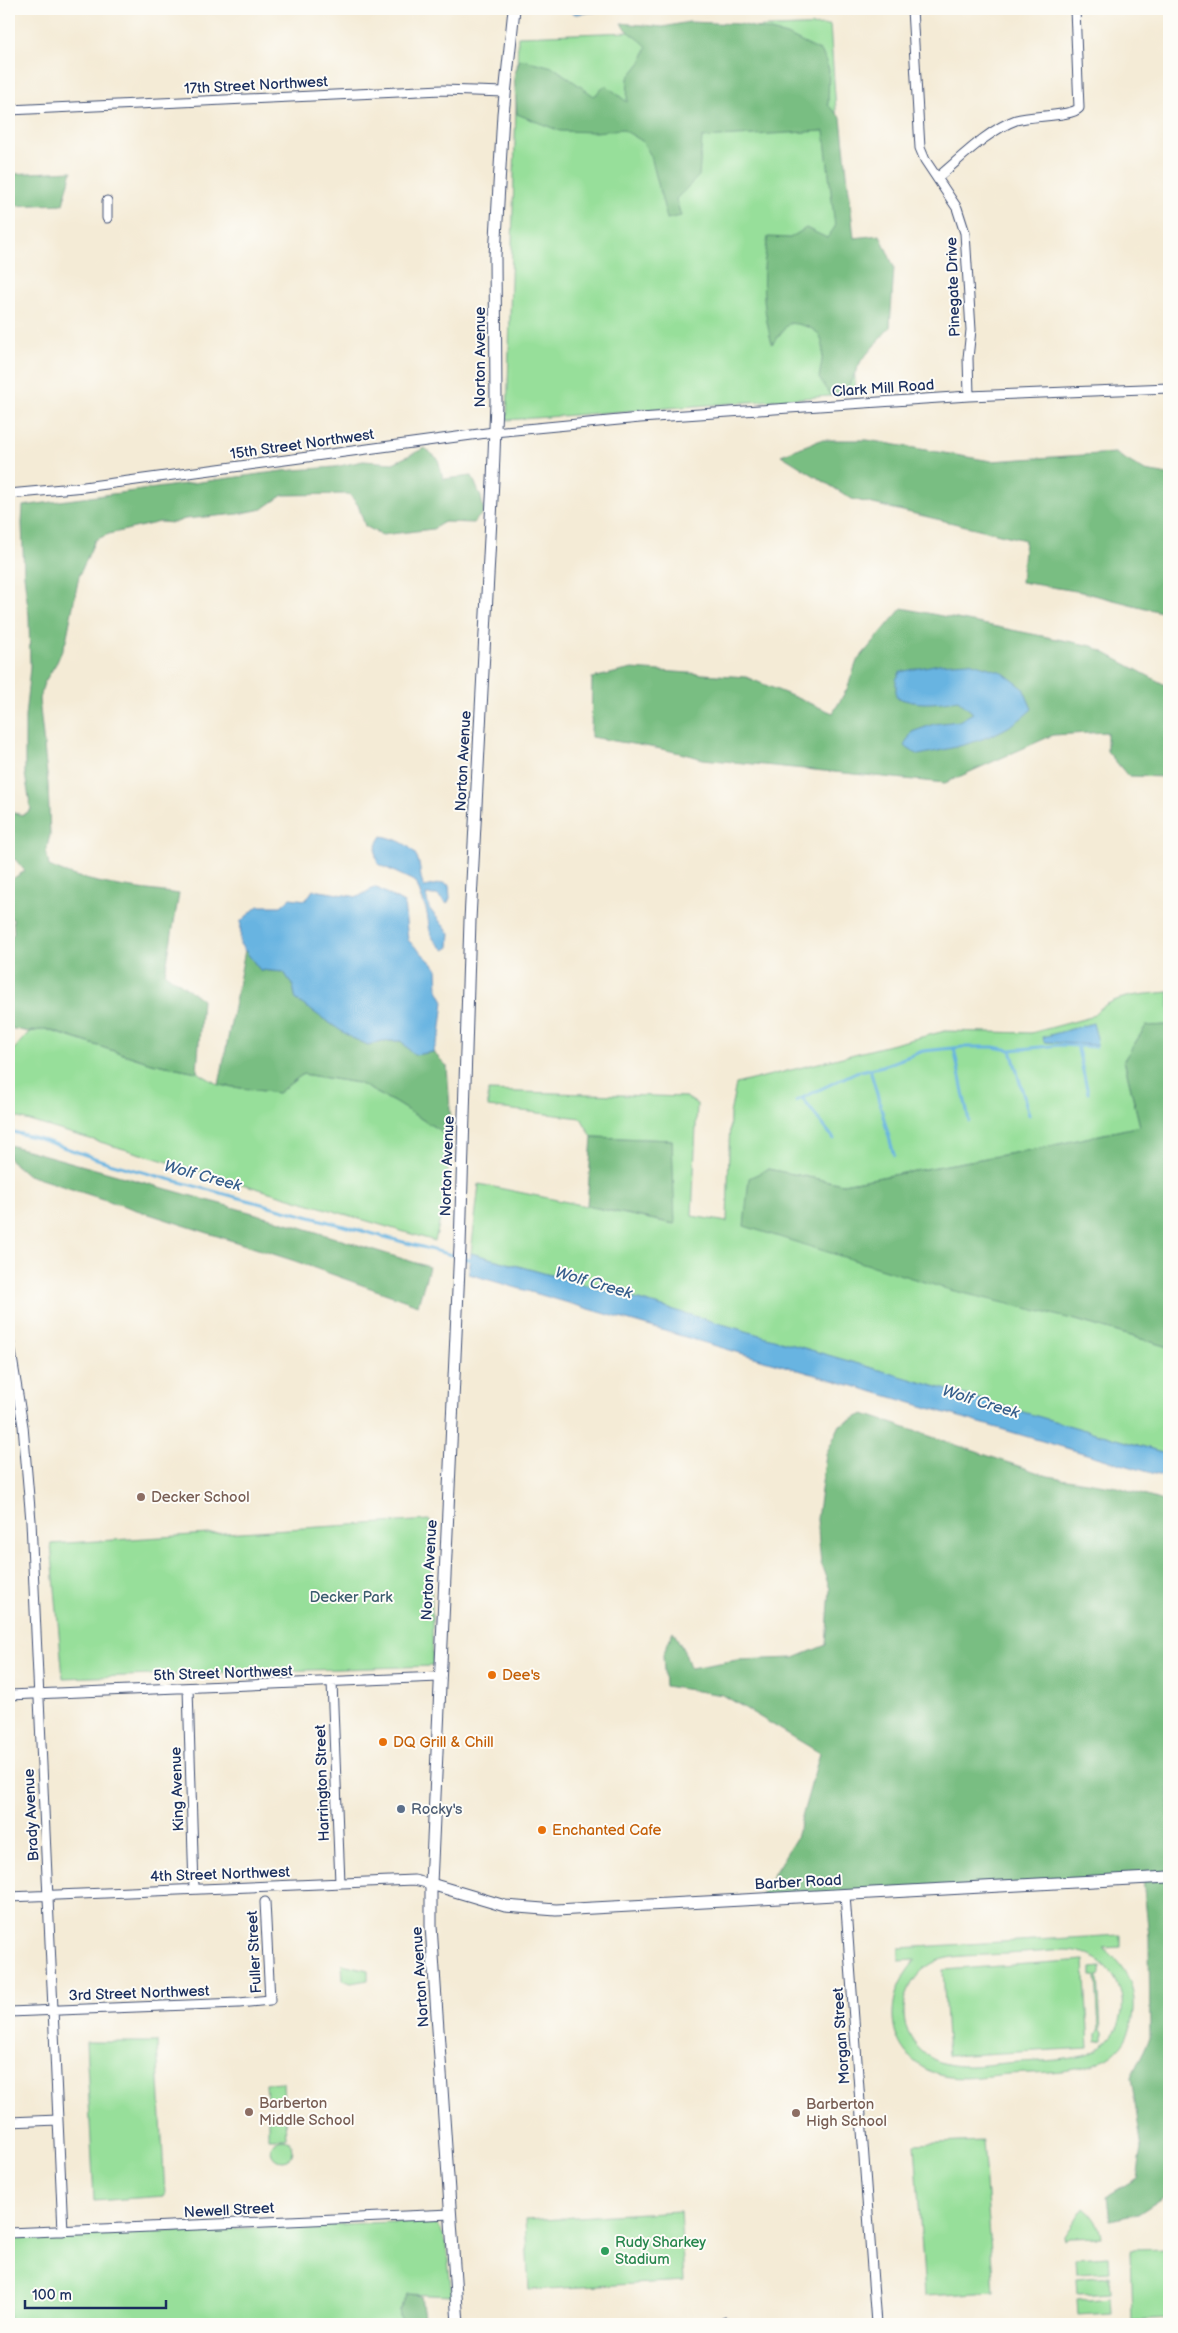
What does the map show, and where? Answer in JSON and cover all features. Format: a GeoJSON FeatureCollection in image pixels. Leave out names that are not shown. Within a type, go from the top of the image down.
{"type":"FeatureCollection","features":[{"type":"Feature","properties":{"kind":"main road","name":"Norton Avenue"},"geometry":{"type":"LineString","coordinates":[[458,2324],[431,1926],[431,1884],[460,1246],[471,911],[494,432],[494,256],[505,92],[514,9]]}},
{"type":"Feature","properties":{"kind":"main road","name":"Barber Road"},"geometry":{"type":"LineString","coordinates":[[431,1884],[505,1906],[543,1910],[1169,1877]]}},
{"type":"Feature","properties":{"kind":"street","name":"Pinegate Drive"},"geometry":{"type":"LineString","coordinates":[[912,9],[920,148],[925,160],[956,208],[966,232],[971,330],[968,358],[969,396]]}},
{"type":"Feature","properties":{"kind":"street"},"geometry":{"type":"LineString","coordinates":[[938,178],[1005,125],[1028,117],[1076,112],[1080,103],[1075,9]]}},
{"type":"Feature","properties":{"kind":"street","name":"17th Street Northwest"},"geometry":{"type":"LineString","coordinates":[[9,110],[442,90],[505,92]]}},
{"type":"Feature","properties":{"kind":"street"},"geometry":{"type":"LineString","coordinates":[[107,201],[107,218]]}},
{"type":"Feature","properties":{"kind":"street","name":"Clark Mill Road"},"geometry":{"type":"LineString","coordinates":[[598,422],[736,410],[969,396],[1169,388]]}},
{"type":"Feature","properties":{"kind":"street","name":"15th Street Northwest"},"geometry":{"type":"LineString","coordinates":[[9,494],[84,487],[494,432],[598,422]]}},
{"type":"Feature","properties":{"kind":"street","name":"Brady Avenue"},"geometry":{"type":"LineString","coordinates":[[9,1338],[23,1426],[28,1479],[49,1895],[63,2231]]}},
{"type":"Feature","properties":{"kind":"street","name":"5th Street Northwest"},"geometry":{"type":"LineString","coordinates":[[9,1696],[439,1677]]}},
{"type":"Feature","properties":{"kind":"street","name":"Harrington Street"},"geometry":{"type":"LineString","coordinates":[[332,1682],[340,1883]]}},
{"type":"Feature","properties":{"kind":"street","name":"King Avenue"},"geometry":{"type":"LineString","coordinates":[[188,1688],[194,1889]]}},
{"type":"Feature","properties":{"kind":"street","name":"4th Street Northwest"},"geometry":{"type":"LineString","coordinates":[[9,1897],[414,1880],[431,1884]]}},
{"type":"Feature","properties":{"kind":"street","name":"Morgan Street"},"geometry":{"type":"LineString","coordinates":[[845,1895],[876,2324]]}},
{"type":"Feature","properties":{"kind":"street","name":"Fuller Street"},"geometry":{"type":"LineString","coordinates":[[265,1902],[270,2000]]}},
{"type":"Feature","properties":{"kind":"street","name":"3rd Street Northwest"},"geometry":{"type":"LineString","coordinates":[[9,2012],[270,2000]]}},
{"type":"Feature","properties":{"kind":"street"},"geometry":{"type":"LineString","coordinates":[[9,2122],[58,2120]]}},
{"type":"Feature","properties":{"kind":"street","name":"Newell Street"},"geometry":{"type":"LineString","coordinates":[[9,2233],[451,2214]]}},
{"type":"Feature","properties":{"kind":"green space"},"geometry":{"type":"Polygon","coordinates":[[[689,22],[740,24],[787,35],[822,52],[829,70],[828,105],[841,118],[854,238],[880,235],[894,267],[890,327],[861,361],[846,391],[830,395],[819,378],[823,347],[818,333],[802,325],[789,323],[772,344],[764,304],[764,265],[768,237],[790,238],[806,228],[827,238],[835,227],[824,131],[702,138],[699,176],[676,199],[681,216],[667,219],[651,156],[642,141],[622,129],[596,132],[560,131],[517,114],[514,76],[520,59],[553,67],[594,96],[606,85],[627,102],[628,78],[641,62],[647,47],[621,23],[663,27],[689,22]]]}},
{"type":"Feature","properties":{"kind":"green space"},"geometry":{"type":"Polygon","coordinates":[[[830,25],[856,394],[507,420],[518,36],[830,25]]]}},
{"type":"Feature","properties":{"kind":"green space"},"geometry":{"type":"Polygon","coordinates":[[[72,171],[63,204],[9,206],[9,174],[72,171]]]}},
{"type":"Feature","properties":{"kind":"green space"},"geometry":{"type":"Polygon","coordinates":[[[9,270],[13,392],[9,401],[9,270]]]}},
{"type":"Feature","properties":{"kind":"green space"},"geometry":{"type":"Polygon","coordinates":[[[820,440],[867,440],[991,461],[1115,453],[1145,471],[1169,475],[1169,614],[1082,592],[1021,582],[1025,540],[852,499],[781,455],[820,440]]]}},
{"type":"Feature","properties":{"kind":"green space"},"geometry":{"type":"Polygon","coordinates":[[[425,448],[438,459],[443,479],[472,476],[481,497],[484,512],[473,523],[444,522],[433,529],[382,535],[365,526],[358,505],[349,494],[283,495],[262,509],[238,514],[185,519],[174,523],[160,522],[109,534],[95,540],[79,576],[66,641],[57,662],[44,683],[39,699],[48,784],[50,835],[46,851],[49,866],[80,878],[112,885],[179,894],[165,973],[202,999],[197,1072],[151,1063],[46,1029],[29,1032],[9,1028],[9,938],[14,934],[13,919],[9,917],[9,881],[25,871],[15,859],[9,860],[9,812],[23,815],[31,810],[25,774],[25,717],[30,667],[29,616],[24,575],[23,506],[282,471],[335,467],[363,461],[393,463],[425,448]]]}},
{"type":"Feature","properties":{"kind":"green space"},"geometry":{"type":"Polygon","coordinates":[[[902,608],[1092,646],[1169,687],[1169,777],[1128,776],[1107,751],[1107,732],[1053,735],[945,783],[703,759],[661,749],[591,737],[592,678],[632,669],[746,677],[833,713],[847,689],[857,661],[902,608]]]}},
{"type":"Feature","properties":{"kind":"green space"},"geometry":{"type":"Polygon","coordinates":[[[245,950],[260,970],[284,972],[293,986],[296,1000],[368,1045],[382,1041],[401,1041],[414,1055],[433,1052],[447,1066],[452,1138],[394,1102],[358,1083],[303,1074],[278,1093],[219,1085],[245,950]]]}},
{"type":"Feature","properties":{"kind":"green space"},"geometry":{"type":"Polygon","coordinates":[[[1169,992],[1169,1025],[1146,1026],[1124,1060],[1140,1126],[1041,1148],[843,1184],[768,1169],[1076,1320],[1169,1347],[1169,1454],[471,1253],[479,1184],[674,1224],[672,1140],[592,1137],[581,1118],[488,1107],[488,1091],[686,1097],[697,1104],[692,1216],[727,1222],[730,1114],[736,1084],[945,1031],[1031,1033],[1091,1017],[1108,1004],[1127,997],[1169,992]]]}},
{"type":"Feature","properties":{"kind":"green space"},"geometry":{"type":"Polygon","coordinates":[[[1169,1025],[1169,1347],[1076,1320],[950,1290],[744,1226],[749,1178],[768,1169],[843,1184],[1041,1148],[1140,1126],[1124,1060],[1146,1026],[1169,1025]]]}},
{"type":"Feature","properties":{"kind":"green space"},"geometry":{"type":"Polygon","coordinates":[[[45,1029],[151,1063],[197,1072],[219,1085],[278,1093],[303,1074],[358,1083],[394,1102],[449,1136],[447,1191],[435,1241],[9,1115],[9,1055],[29,1032],[45,1029]]]}},
{"type":"Feature","properties":{"kind":"green space"},"geometry":{"type":"Polygon","coordinates":[[[592,1137],[672,1140],[675,1224],[587,1206],[592,1137]]]}},
{"type":"Feature","properties":{"kind":"green space"},"geometry":{"type":"Polygon","coordinates":[[[9,1145],[271,1218],[429,1267],[418,1305],[295,1261],[28,1175],[9,1159],[9,1145]]]}},
{"type":"Feature","properties":{"kind":"green space"},"geometry":{"type":"Polygon","coordinates":[[[864,1414],[1048,1476],[1118,1487],[1169,1503],[1169,2199],[1164,2197],[1138,2214],[1110,2220],[1107,2196],[1137,2178],[1142,2149],[1131,2077],[1150,2038],[1149,1937],[1143,1879],[758,1899],[796,1838],[820,1753],[723,1695],[665,1686],[663,1655],[673,1631],[686,1655],[690,1668],[737,1660],[794,1658],[826,1645],[830,1589],[821,1564],[817,1519],[826,1454],[840,1425],[864,1414]]]}},
{"type":"Feature","properties":{"kind":"green space","name":"Decker Park"},"geometry":{"type":"Polygon","coordinates":[[[430,1520],[433,1666],[63,1678],[51,1544],[430,1520]]]}},
{"type":"Feature","properties":{"kind":"green space"},"geometry":{"type":"Polygon","coordinates":[[[1121,1935],[1121,1947],[1103,1948],[1117,1961],[1127,1975],[1133,1992],[1134,2010],[1129,2032],[1119,2048],[1105,2059],[1088,2066],[1068,2070],[974,2078],[956,2078],[940,2075],[922,2067],[908,2055],[899,2041],[894,2025],[893,2009],[904,1975],[916,1960],[899,1961],[899,1948],[1121,1935]],[[1065,1950],[961,1956],[937,1961],[923,1970],[909,1989],[905,1999],[904,2010],[908,2033],[924,2054],[938,2061],[961,2066],[1056,2060],[1091,2053],[1102,2046],[1115,2032],[1121,2017],[1122,2001],[1118,1986],[1110,1972],[1098,1961],[1083,1953],[1065,1950]]]}},
{"type":"Feature","properties":{"kind":"green space"},"geometry":{"type":"Polygon","coordinates":[[[1084,1960],[1089,2048],[948,2056],[943,1970],[1084,1960]]]}},
{"type":"Feature","properties":{"kind":"green space"},"geometry":{"type":"Polygon","coordinates":[[[342,1964],[368,1970],[368,1980],[351,1983],[343,1980],[342,1964]]]}},
{"type":"Feature","properties":{"kind":"green space"},"geometry":{"type":"Polygon","coordinates":[[[1101,1966],[1101,1974],[1098,1975],[1101,2030],[1104,2033],[1104,2040],[1097,2041],[1097,2033],[1099,2031],[1096,1975],[1092,1975],[1092,1967],[1101,1966]]]}},
{"type":"Feature","properties":{"kind":"green space"},"geometry":{"type":"Polygon","coordinates":[[[86,2042],[157,2042],[165,2196],[94,2201],[86,2042]]]}},
{"type":"Feature","properties":{"kind":"green space"},"geometry":{"type":"Polygon","coordinates":[[[283,2082],[284,2102],[267,2103],[266,2083],[283,2082]]]}},
{"type":"Feature","properties":{"kind":"green space"},"geometry":{"type":"Polygon","coordinates":[[[268,2118],[285,2118],[286,2138],[268,2138],[268,2118]]]}},
{"type":"Feature","properties":{"kind":"green space"},"geometry":{"type":"Polygon","coordinates":[[[282,2139],[290,2142],[293,2150],[290,2158],[282,2161],[274,2158],[271,2150],[274,2142],[282,2139]]]}},
{"type":"Feature","properties":{"kind":"green space"},"geometry":{"type":"Polygon","coordinates":[[[983,2141],[994,2292],[925,2296],[915,2144],[983,2141]]]}},
{"type":"Feature","properties":{"kind":"green space"},"geometry":{"type":"Polygon","coordinates":[[[1084,2207],[1096,2220],[1101,2237],[1070,2238],[1065,2240],[1064,2236],[1084,2207]]]}},
{"type":"Feature","properties":{"kind":"green space","name":"Rudy Sharkey Stadium"},"geometry":{"type":"Polygon","coordinates":[[[680,2211],[684,2281],[529,2290],[525,2220],[680,2211]]]}},
{"type":"Feature","properties":{"kind":"green space"},"geometry":{"type":"Polygon","coordinates":[[[416,2221],[437,2225],[444,2236],[452,2296],[408,2294],[399,2310],[402,2324],[9,2324],[9,2238],[416,2221]]]}},
{"type":"Feature","properties":{"kind":"green space"},"geometry":{"type":"Polygon","coordinates":[[[1169,2249],[1169,2319],[1132,2321],[1130,2250],[1169,2249]]]}},
{"type":"Feature","properties":{"kind":"green space"},"geometry":{"type":"Polygon","coordinates":[[[1109,2256],[1110,2272],[1076,2274],[1075,2258],[1109,2256]]]}},
{"type":"Feature","properties":{"kind":"green space"},"geometry":{"type":"Polygon","coordinates":[[[1110,2276],[1111,2292],[1077,2294],[1076,2279],[1110,2276]]]}},
{"type":"Feature","properties":{"kind":"green space"},"geometry":{"type":"Polygon","coordinates":[[[408,2294],[421,2296],[425,2324],[402,2324],[399,2310],[408,2294]]]}},
{"type":"Feature","properties":{"kind":"green space"},"geometry":{"type":"Polygon","coordinates":[[[1111,2297],[1112,2313],[1078,2315],[1077,2300],[1111,2297]]]}},
{"type":"Feature","properties":{"kind":"water"},"geometry":{"type":"Polygon","coordinates":[[[564,9],[618,9],[576,14],[564,9]]]}},
{"type":"Feature","properties":{"kind":"water"},"geometry":{"type":"Polygon","coordinates":[[[969,662],[1002,672],[1023,688],[1032,709],[1007,728],[964,745],[918,755],[904,746],[912,732],[934,724],[959,721],[973,713],[958,700],[919,703],[896,697],[896,680],[900,672],[939,664],[969,662]]]}},
{"type":"Feature","properties":{"kind":"water"},"geometry":{"type":"Polygon","coordinates":[[[382,836],[400,841],[414,852],[419,864],[424,887],[443,883],[449,885],[450,898],[447,904],[437,895],[426,895],[429,908],[450,934],[449,947],[445,950],[435,941],[430,932],[426,909],[416,882],[378,864],[376,850],[382,836]]]}},
{"type":"Feature","properties":{"kind":"water"},"geometry":{"type":"Polygon","coordinates":[[[375,887],[404,903],[408,940],[437,968],[438,990],[444,1001],[440,1035],[433,1052],[414,1055],[401,1041],[382,1041],[368,1045],[350,1037],[296,1000],[293,986],[284,972],[260,970],[240,944],[241,921],[258,906],[281,906],[290,898],[306,900],[313,890],[358,897],[375,887]]]}},
{"type":"Feature","properties":{"kind":"water"},"geometry":{"type":"Polygon","coordinates":[[[1093,1023],[1097,1038],[1096,1045],[1044,1042],[1043,1037],[1093,1023]]]}},
{"type":"Feature","properties":{"kind":"water"},"geometry":{"type":"Polygon","coordinates":[[[471,1253],[1169,1454],[1169,1478],[469,1274],[471,1253]]]}},
{"type":"Feature","properties":{"kind":"waterway"},"geometry":{"type":"LineString","coordinates":[[796,1101],[856,1072],[883,1066],[923,1051],[963,1047],[993,1047],[1011,1050],[1060,1045],[1096,1047]]}},
{"type":"Feature","properties":{"kind":"waterway"},"geometry":{"type":"LineString","coordinates":[[1077,1045],[1088,1093]]}},
{"type":"Feature","properties":{"kind":"waterway"},"geometry":{"type":"LineString","coordinates":[[954,1048],[969,1121]]}},
{"type":"Feature","properties":{"kind":"waterway"},"geometry":{"type":"LineString","coordinates":[[1011,1050],[1029,1115]]}},
{"type":"Feature","properties":{"kind":"waterway"},"geometry":{"type":"LineString","coordinates":[[870,1069],[894,1155]]}},
{"type":"Feature","properties":{"kind":"waterway"},"geometry":{"type":"LineString","coordinates":[[802,1098],[834,1139]]}},
{"type":"Feature","properties":{"kind":"waterway","name":"Wolf Creek"},"geometry":{"type":"LineString","coordinates":[[9,1131],[37,1138],[109,1163],[474,1261]]}},
{"type":"Feature","properties":{"kind":"place","name":"Decker School"},"geometry":{"type":"Point","coordinates":[141,1497]}},
{"type":"Feature","properties":{"kind":"place","name":"Dee's"},"geometry":{"type":"Point","coordinates":[492,1675]}},
{"type":"Feature","properties":{"kind":"place","name":"DQ Grill & Chill"},"geometry":{"type":"Point","coordinates":[383,1742]}},
{"type":"Feature","properties":{"kind":"place","name":"Rocky's"},"geometry":{"type":"Point","coordinates":[401,1809]}},
{"type":"Feature","properties":{"kind":"place","name":"Enchanted Cafe"},"geometry":{"type":"Point","coordinates":[542,1830]}},
{"type":"Feature","properties":{"kind":"place","name":"Barberton Middle School"},"geometry":{"type":"Point","coordinates":[249,2112]}},
{"type":"Feature","properties":{"kind":"place","name":"Barberton High School"},"geometry":{"type":"Point","coordinates":[796,2113]}},
{"type":"Feature","properties":{"kind":"place","name":"Rudy Sharkey Stadium"},"geometry":{"type":"Point","coordinates":[605,2251]}}]}
